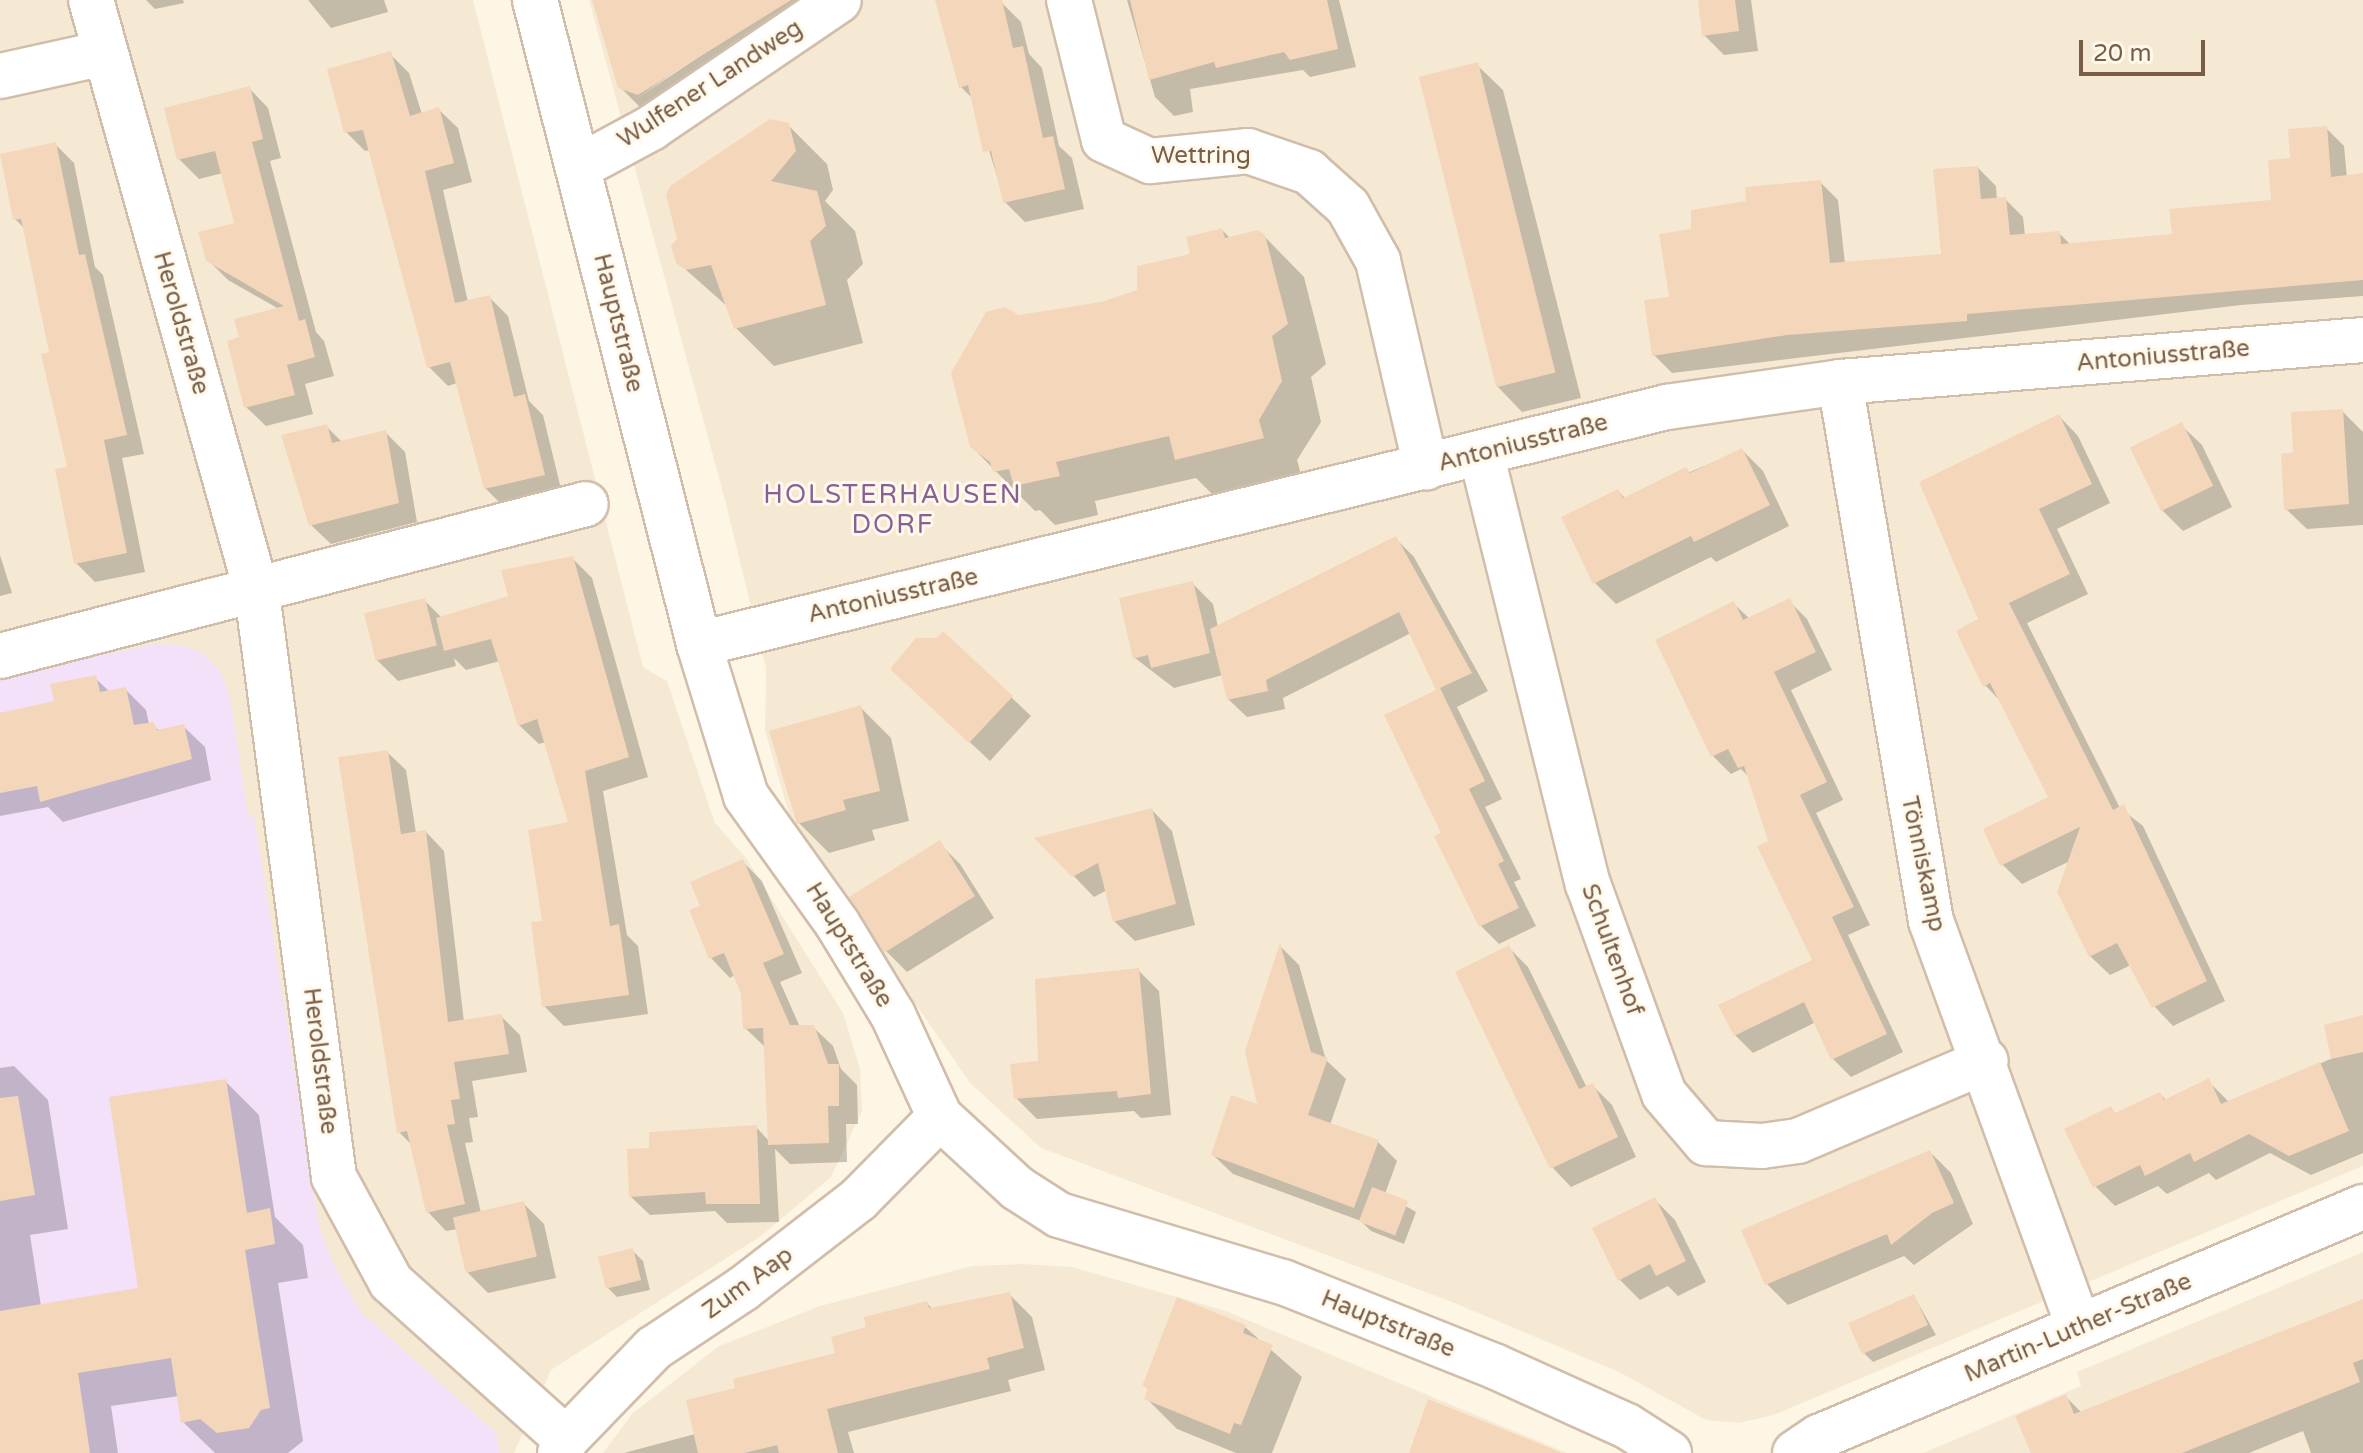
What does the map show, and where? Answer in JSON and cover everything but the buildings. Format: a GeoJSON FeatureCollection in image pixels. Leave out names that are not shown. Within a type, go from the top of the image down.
{"type":"FeatureCollection","features":[{"type":"Feature","properties":{"kind":"street","name":"Heroldstraße"},"geometry":{"type":"LineString","coordinates":[[91,0],[257,593],[334,1177],[391,1282],[563,1446]]}},
{"type":"Feature","properties":{"kind":"street","name":"Hauptstraße"},"geometry":{"type":"LineString","coordinates":[[535,0],[699,644],[746,796],[837,923],[893,1015],[940,1117],[1017,1188],[1059,1215],[1283,1282],[1494,1366],[1627,1426],[1669,1453]]}},
{"type":"Feature","properties":{"kind":"street","name":"Wulfener Landweg"},"geometry":{"type":"LineString","coordinates":[[579,167],[651,128],[839,0]]}},
{"type":"Feature","properties":{"kind":"street","name":"Wettring"},"geometry":{"type":"LineString","coordinates":[[1069,0],[1104,140],[1150,161],[1248,151],[1309,172],[1348,207],[1378,261],[1426,468]]}},
{"type":"Feature","properties":{"kind":"street"},"geometry":{"type":"LineString","coordinates":[[0,76],[105,53]]}},
{"type":"Feature","properties":{"kind":"street","name":"Antoniusstraße"},"geometry":{"type":"LineString","coordinates":[[699,644],[1667,407],[1840,382],[2363,340]]}},
{"type":"Feature","properties":{"kind":"street","name":"Tönniskamp"},"geometry":{"type":"LineString","coordinates":[[1840,382],[1931,921],[1986,1061],[2079,1327]]}},
{"type":"Feature","properties":{"kind":"street","name":"Schultenhof"},"geometry":{"type":"LineString","coordinates":[[1481,453],[1588,884],[1664,1094],[1706,1143],[1762,1146],[1798,1141],[1986,1061]]}},
{"type":"Feature","properties":{"kind":"street"},"geometry":{"type":"LineString","coordinates":[[0,656],[257,593],[586,504]]}},
{"type":"Feature","properties":{"kind":"street","name":"Zum Aap"},"geometry":{"type":"LineString","coordinates":[[563,1446],[654,1348],[744,1288],[859,1199],[940,1117]]}},
{"type":"Feature","properties":{"kind":"street","name":"Martin-Luther-Straße"},"geometry":{"type":"LineString","coordinates":[[1795,1453],[1819,1437],[2363,1207]]}},
{"type":"Feature","properties":{"kind":"shaded area"},"geometry":{"type":"Polygon","coordinates":[[[0,0],[473,0],[643,667],[667,681],[715,823],[746,858],[843,1013],[860,1069],[862,1111],[831,1177],[761,1236],[551,1370],[514,1453],[0,1453],[0,0]]]}},
{"type":"Feature","properties":{"kind":"shaded area"},"geometry":{"type":"Polygon","coordinates":[[[589,0],[2363,0],[2363,1166],[1774,1415],[1739,1423],[1706,1420],[1619,1372],[1452,1302],[1041,1148],[970,1083],[792,824],[765,731],[766,668],[725,500],[589,0]]]}},
{"type":"Feature","properties":{"kind":"shaded area"},"geometry":{"type":"Polygon","coordinates":[[[155,644],[181,645],[204,654],[221,673],[230,696],[248,816],[254,816],[320,1231],[334,1265],[360,1311],[496,1433],[500,1453],[0,1453],[0,676],[155,644]]]}},
{"type":"Feature","properties":{"kind":"shaded area"},"geometry":{"type":"Polygon","coordinates":[[[2363,1252],[2363,1453],[1923,1453],[2081,1386],[2077,1372],[2363,1252]]]}},
{"type":"Feature","properties":{"kind":"shaded area"},"geometry":{"type":"Polygon","coordinates":[[[1022,1264],[1072,1267],[1226,1311],[1567,1453],[603,1453],[632,1414],[719,1346],[820,1306],[972,1266],[1022,1264]]]}},
{"type":"Feature","properties":{"kind":"district","name":"HOLSTERHAUSEN DORF"},"geometry":{"type":"Point","coordinates":[893,510]}}]}
